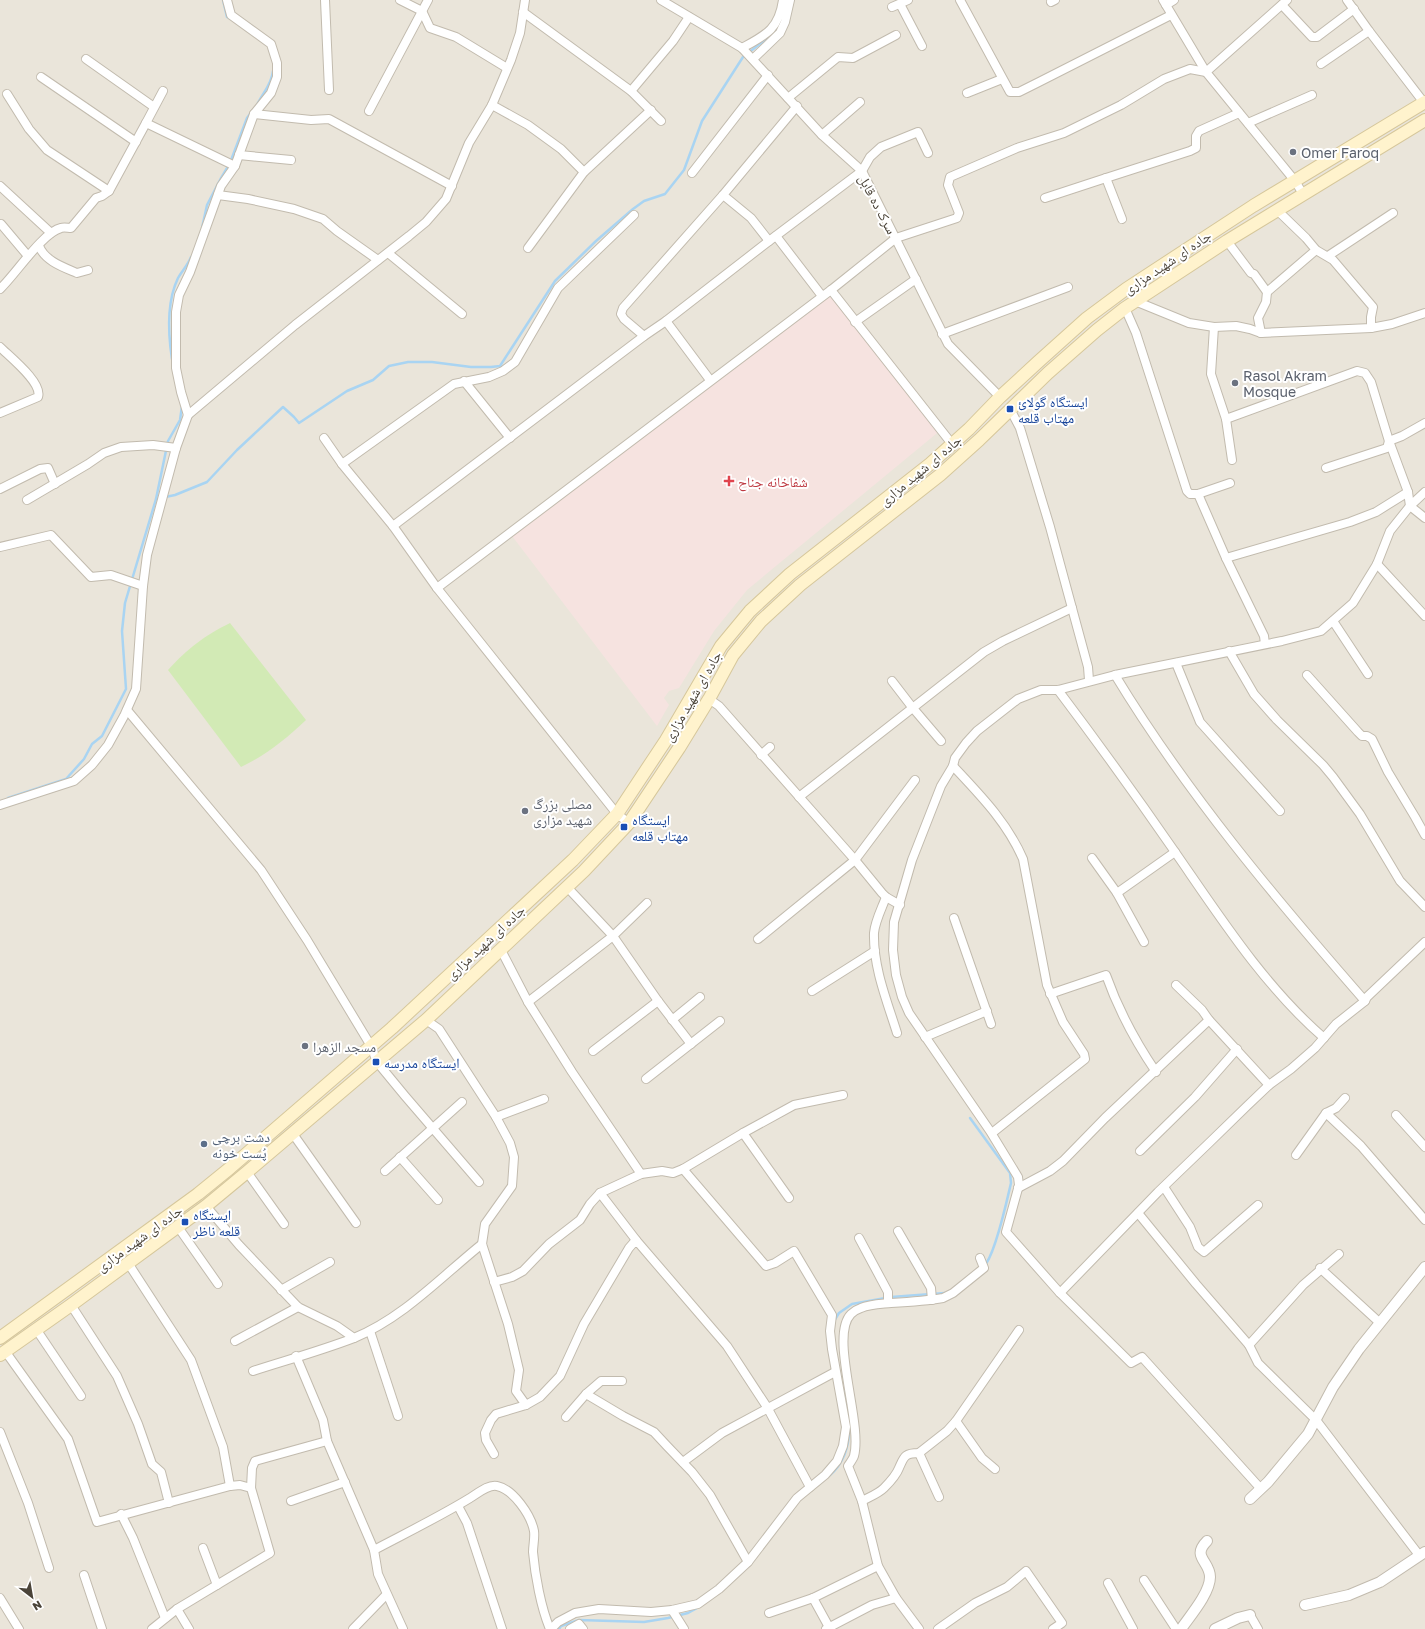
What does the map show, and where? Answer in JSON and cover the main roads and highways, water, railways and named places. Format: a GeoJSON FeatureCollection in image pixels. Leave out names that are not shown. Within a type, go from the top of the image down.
{"type":"FeatureCollection","features":[{"type":"Feature","properties":{"kind":"main road","name":"جاده ای شهید مزاری"},"geometry":{"type":"LineString","coordinates":[[0,1338],[198,1194],[280,1126],[371,1046],[573,860],[618,814],[666,740],[721,646],[750,611],[790,574],[869,513],[952,444],[1000,397],[1087,318],[1126,289],[1253,206],[1425,103]]}},
{"type":"Feature","properties":{"kind":"main road","name":"جاده ای شهید مزاری"},"geometry":{"type":"LineString","coordinates":[[2,1353],[71,1305],[206,1206],[426,1020],[567,887],[629,824],[709,699],[733,655],[761,622],[800,585],[940,475],[1097,330],[1130,304],[1227,241],[1425,120]]}},
{"type":"Feature","properties":{"kind":"main road"},"geometry":{"type":"LineString","coordinates":[[869,513],[878,523]]}},
{"type":"Feature","properties":{"kind":"waterway"},"geometry":{"type":"LineString","coordinates":[[223,0],[227,17],[231,19]]}},
{"type":"Feature","properties":{"kind":"waterway"},"geometry":{"type":"LineString","coordinates":[[156,499],[175,495],[207,482],[237,450],[283,407],[299,423],[347,391],[373,380],[389,366],[408,362],[432,362],[471,367],[500,366],[555,281],[596,241],[633,209],[644,201],[665,194],[684,170],[702,121],[743,57],[775,32],[778,26]]}},
{"type":"Feature","properties":{"kind":"waterway"},"geometry":{"type":"LineString","coordinates":[[257,105],[269,85],[273,71]]}},
{"type":"Feature","properties":{"kind":"waterway"},"geometry":{"type":"LineString","coordinates":[[202,228],[207,205],[230,163],[247,118],[250,114]]}},
{"type":"Feature","properties":{"kind":"waterway"},"geometry":{"type":"LineString","coordinates":[[172,359],[169,329],[171,298],[178,278],[191,257]]}},
{"type":"Feature","properties":{"kind":"waterway"},"geometry":{"type":"LineString","coordinates":[[8,798],[66,779],[84,759],[92,744],[102,736],[126,689],[122,631],[125,603],[156,499],[168,441],[180,420],[182,406]]}},
{"type":"Feature","properties":{"kind":"waterway"},"geometry":{"type":"LineString","coordinates":[[970,1118],[1010,1173],[1011,1183],[996,1240],[984,1266]]}},
{"type":"Feature","properties":{"kind":"waterway"},"geometry":{"type":"LineString","coordinates":[[834,1321],[839,1313],[852,1304],[891,1297],[945,1293]]}},
{"type":"Feature","properties":{"kind":"waterway"},"geometry":{"type":"LineString","coordinates":[[843,1389],[850,1415],[849,1425]]}},
{"type":"Feature","properties":{"kind":"waterway"},"geometry":{"type":"LineString","coordinates":[[830,1475],[835,1471],[842,1460],[848,1443],[849,1430]]}},
{"type":"Feature","properties":{"kind":"waterway"},"geometry":{"type":"LineString","coordinates":[[559,1629],[561,1626],[579,1620],[644,1622],[688,1613],[699,1607]]}},
{"type":"Feature","properties":{"kind":"place","name":"Omer Faroq"},"geometry":{"type":"Point","coordinates":[1293,152]}},
{"type":"Feature","properties":{"kind":"place","name":"Rasol Akram Mosque"},"geometry":{"type":"Point","coordinates":[1235,383]}},
{"type":"Feature","properties":{"kind":"place","name":"ایستگاه گولائ مهتاب قلعه"},"geometry":{"type":"Point","coordinates":[1010,409]}},
{"type":"Feature","properties":{"kind":"place","name":"شفاخانه جناح"},"geometry":{"type":"Point","coordinates":[729,481]}},
{"type":"Feature","properties":{"kind":"place","name":"مصلی بزرگ شهید مزاری"},"geometry":{"type":"Point","coordinates":[525,811]}},
{"type":"Feature","properties":{"kind":"place","name":"ایستگاه مهتاب قلعه"},"geometry":{"type":"Point","coordinates":[624,827]}},
{"type":"Feature","properties":{"kind":"place","name":"مسجد الزهرا"},"geometry":{"type":"Point","coordinates":[305,1046]}},
{"type":"Feature","properties":{"kind":"place","name":"ایستگاه مدرسه"},"geometry":{"type":"Point","coordinates":[376,1062]}},
{"type":"Feature","properties":{"kind":"place","name":"دشت برچی پُست خونه"},"geometry":{"type":"Point","coordinates":[204,1144]}},
{"type":"Feature","properties":{"kind":"place","name":"ایستگاه قلعه ناظر"},"geometry":{"type":"Point","coordinates":[185,1222]}}]}
